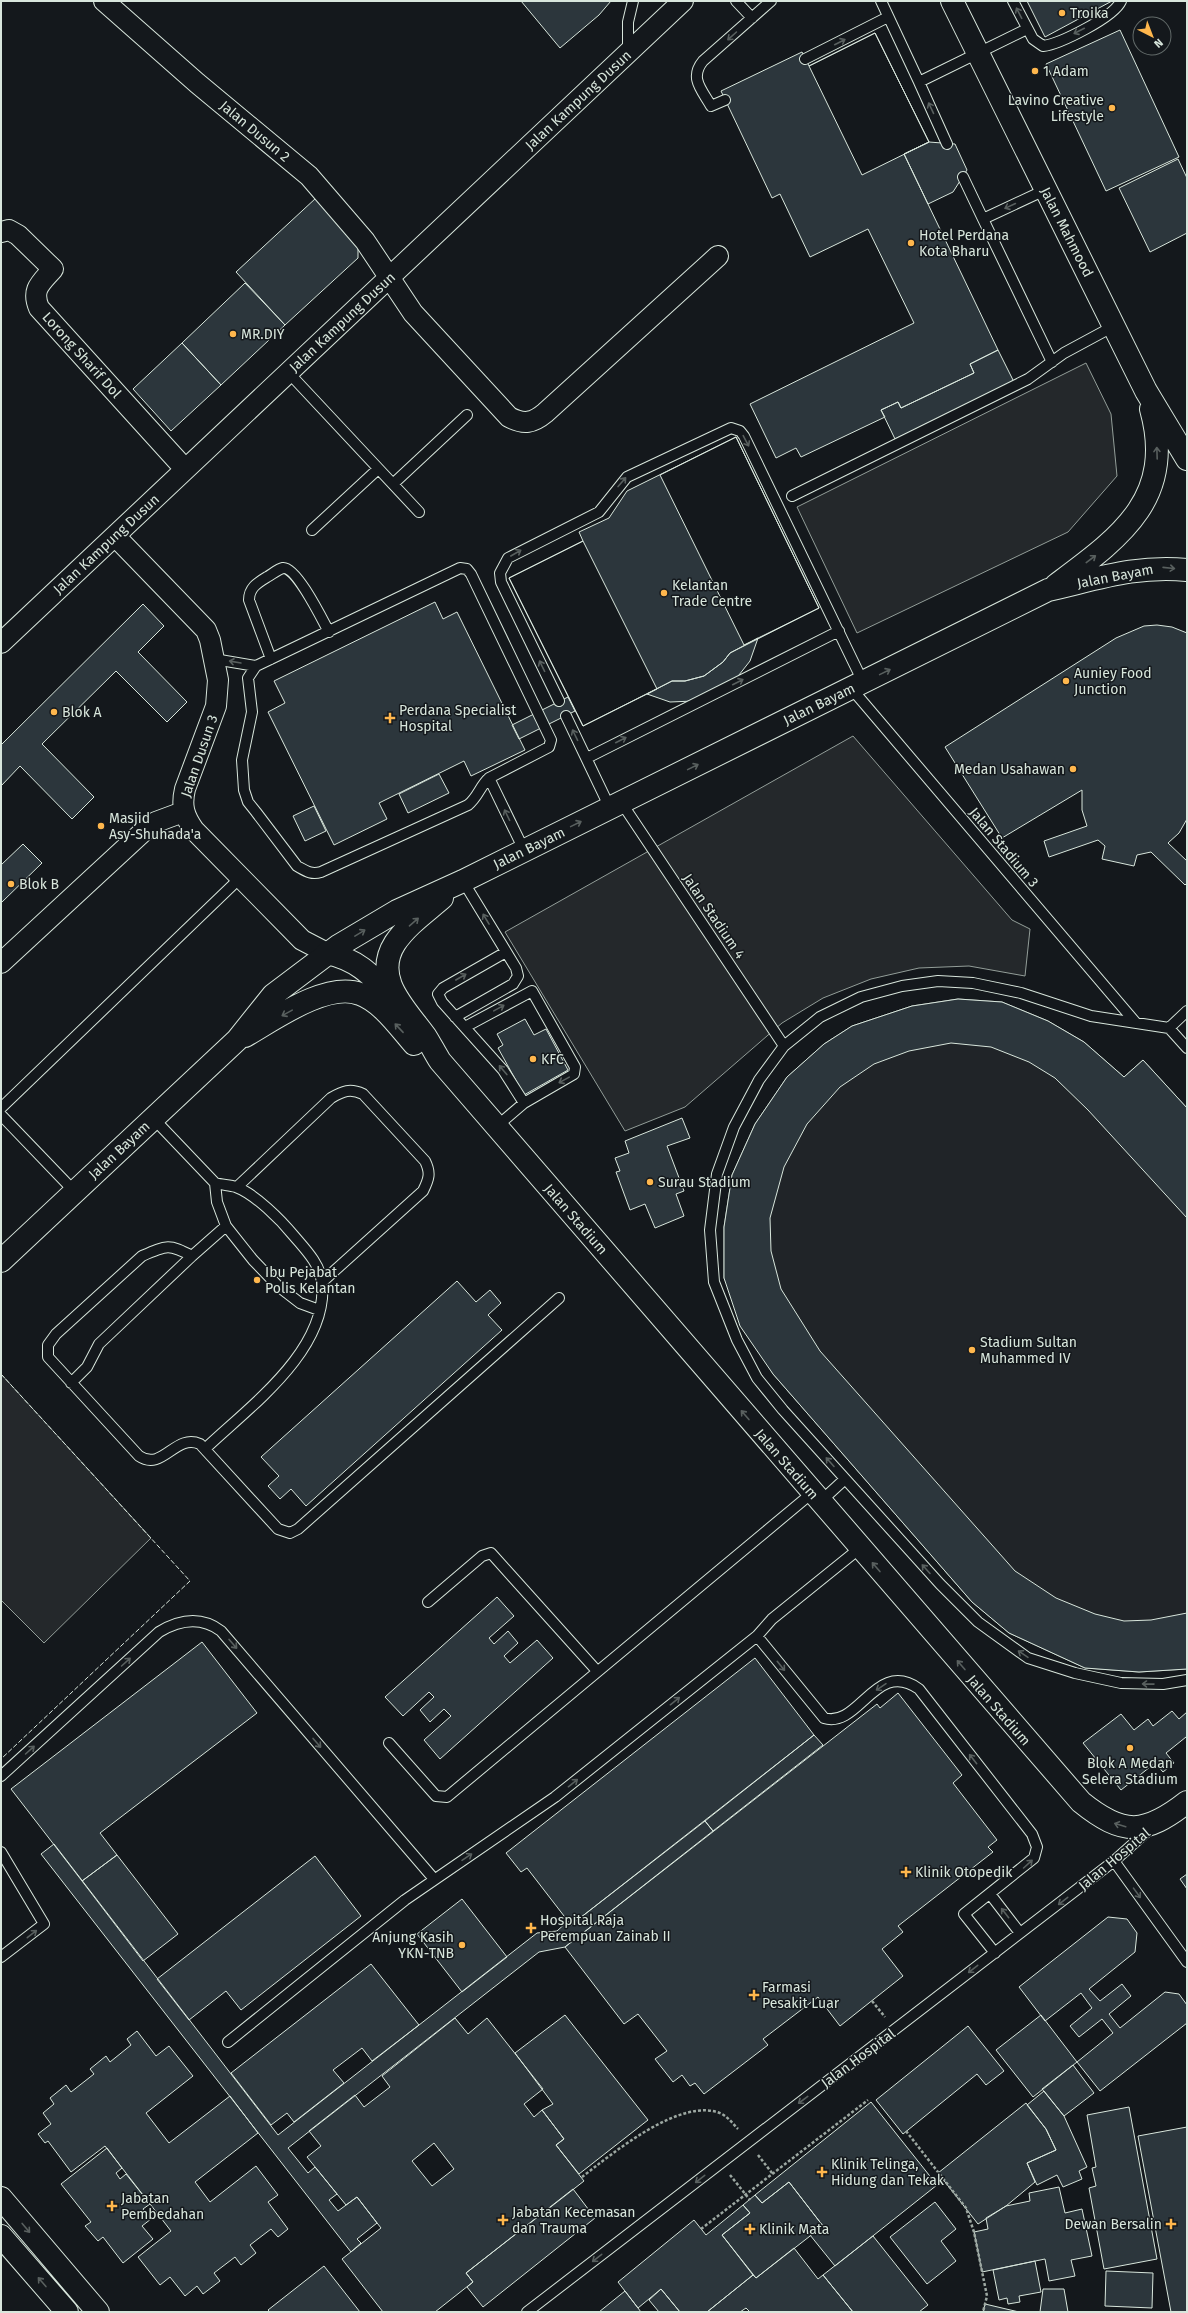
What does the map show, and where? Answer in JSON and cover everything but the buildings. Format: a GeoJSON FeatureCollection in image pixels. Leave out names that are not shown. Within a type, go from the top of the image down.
{"type":"FeatureCollection","features":[{"type":"Feature","properties":{"kind":"main road","name":"Jalan Mahmood"},"geometry":{"type":"LineString","coordinates":[[952,1],[1146,391],[1187,459]]}},
{"type":"Feature","properties":{"kind":"main road"},"geometry":{"type":"LineString","coordinates":[[1048,590],[1109,545],[1130,523],[1147,497],[1157,461],[1156,427],[1146,391]]}},
{"type":"Feature","properties":{"kind":"main road","name":"Jalan Bayam"},"geometry":{"type":"LineString","coordinates":[[1,1261],[237,1040],[267,1000],[327,953],[397,910],[463,881],[1048,590],[1137,569],[1162,568],[1187,570]]}},
{"type":"Feature","properties":{"kind":"main road","name":"Jalan Bayam"},"geometry":{"type":"LineString","coordinates":[[440,1061],[426,1038],[400,1006],[389,982],[387,971],[390,952],[410,926],[463,881]]}},
{"type":"Feature","properties":{"kind":"main road"},"geometry":{"type":"LineString","coordinates":[[327,953],[349,959],[368,973],[400,1006]]}},
{"type":"Feature","properties":{"kind":"main road","name":"Jalan Bayam"},"geometry":{"type":"LineString","coordinates":[[237,1040],[304,1003],[325,995],[344,991],[360,994],[375,1003],[416,1046],[440,1061]]}},
{"type":"Feature","properties":{"kind":"main road","name":"Jalan Stadium"},"geometry":{"type":"LineString","coordinates":[[440,1061],[1081,1802],[1108,1821],[1124,1827],[1141,1827],[1158,1822]]}},
{"type":"Feature","properties":{"kind":"main road","name":"Jalan Hospital"},"geometry":{"type":"LineString","coordinates":[[1158,1822],[1187,1802]]}},
{"type":"Feature","properties":{"kind":"main road"},"geometry":{"type":"LineString","coordinates":[[1,2198],[98,2312]]}},
{"type":"Feature","properties":{"kind":"main road"},"geometry":{"type":"LineString","coordinates":[[1,2236],[67,2312]]}},
{"type":"Feature","properties":{"kind":"street","name":"Jalan Dusun 2"},"geometry":{"type":"LineString","coordinates":[[104,1],[197,83],[309,176],[364,241],[413,313],[510,417],[518,422],[529,423],[545,413],[718,256]]}},
{"type":"Feature","properties":{"kind":"street","name":"Jalan Kampung Dusun"},"geometry":{"type":"LineString","coordinates":[[1,643],[683,1]]}},
{"type":"Feature","properties":{"kind":"street","name":"Lorong Sharif Dol"},"geometry":{"type":"LineString","coordinates":[[1,232],[9,230],[18,235],[53,270],[38,286],[34,297],[39,308],[185,469]]}},
{"type":"Feature","properties":{"kind":"street","name":"Jalan Dusun 3"},"geometry":{"type":"LineString","coordinates":[[115,536],[199,621],[210,640],[218,680],[217,700],[184,789],[182,800],[183,812],[194,830],[302,940],[327,953]]}},
{"type":"Feature","properties":{"kind":"street"},"geometry":{"type":"LineString","coordinates":[[1,963],[145,830],[156,822],[183,812]]}},
{"type":"Feature","properties":{"kind":"lane"},"geometry":{"type":"LineString","coordinates":[[628,52],[628,22],[633,1]]}},
{"type":"Feature","properties":{"kind":"lane"},"geometry":{"type":"LineString","coordinates":[[736,1],[752,18]]}},
{"type":"Feature","properties":{"kind":"lane"},"geometry":{"type":"LineString","coordinates":[[881,1],[947,144]]}},
{"type":"Feature","properties":{"kind":"lane"},"geometry":{"type":"LineString","coordinates":[[1013,1],[1027,29],[1037,44],[1049,46],[1111,14],[1121,1]]}},
{"type":"Feature","properties":{"kind":"lane"},"geometry":{"type":"LineString","coordinates":[[725,100],[711,106],[696,78],[696,72],[703,62],[769,2]]}},
{"type":"Feature","properties":{"kind":"lane"},"geometry":{"type":"LineString","coordinates":[[805,59],[888,17]]}},
{"type":"Feature","properties":{"kind":"lane"},"geometry":{"type":"LineString","coordinates":[[919,82],[1027,29]]}},
{"type":"Feature","properties":{"kind":"lane"},"geometry":{"type":"LineString","coordinates":[[963,176],[1052,362]]}},
{"type":"Feature","properties":{"kind":"lane"},"geometry":{"type":"LineString","coordinates":[[983,219],[1046,190]]}},
{"type":"Feature","properties":{"kind":"lane"},"geometry":{"type":"LineString","coordinates":[[792,496],[1028,379],[1052,362],[1114,326]]}},
{"type":"Feature","properties":{"kind":"lane"},"geometry":{"type":"LineString","coordinates":[[288,372],[419,512]]}},
{"type":"Feature","properties":{"kind":"lane"},"geometry":{"type":"LineString","coordinates":[[393,484],[467,415]]}},
{"type":"Feature","properties":{"kind":"lane","name":"Jalan Stadium 3"},"geometry":{"type":"LineString","coordinates":[[559,701],[501,582],[500,573],[502,566],[516,552],[599,512],[627,477],[726,429],[736,428],[744,436],[839,631],[857,685],[1136,1023]]}},
{"type":"Feature","properties":{"kind":"lane"},"geometry":{"type":"LineString","coordinates":[[312,530],[378,469]]}},
{"type":"Feature","properties":{"kind":"lane"},"geometry":{"type":"LineString","coordinates":[[271,659],[249,600],[249,596],[256,583],[283,568],[288,569],[297,577],[329,632]]}},
{"type":"Feature","properties":{"kind":"lane"},"geometry":{"type":"LineString","coordinates":[[460,568],[466,569],[471,574],[551,740],[549,747],[489,778],[484,782],[474,800],[468,805],[321,872],[314,874],[306,872],[297,866],[248,802],[244,790],[242,760],[252,712],[248,678],[256,666],[329,632],[460,568]]}},
{"type":"Feature","properties":{"kind":"lane"},"geometry":{"type":"LineString","coordinates":[[587,758],[839,631]]}},
{"type":"Feature","properties":{"kind":"lane"},"geometry":{"type":"LineString","coordinates":[[214,659],[256,666]]}},
{"type":"Feature","properties":{"kind":"lane","name":"Jalan Stadium 4"},"geometry":{"type":"LineString","coordinates":[[566,716],[587,758],[616,805],[784,1046]]}},
{"type":"Feature","properties":{"kind":"lane"},"geometry":{"type":"LineString","coordinates":[[489,778],[524,850]]}},
{"type":"Feature","properties":{"kind":"lane"},"geometry":{"type":"LineString","coordinates":[[1,1108],[240,878]]}},
{"type":"Feature","properties":{"kind":"lane"},"geometry":{"type":"LineString","coordinates":[[455,1017],[516,981],[518,973],[463,881]]}},
{"type":"Feature","properties":{"kind":"lane"},"geometry":{"type":"LineString","coordinates":[[506,952],[440,990],[438,998],[503,1070],[524,1102]]}},
{"type":"Feature","properties":{"kind":"lane"},"geometry":{"type":"LineString","coordinates":[[1187,1048],[1169,1028],[1091,1016],[1021,993],[973,983],[938,981],[902,986],[861,997],[820,1017],[784,1046],[759,1080],[734,1127],[717,1174],[710,1230],[714,1282],[737,1340],[757,1378],[783,1410],[940,1584],[978,1622],[1028,1658],[1076,1673],[1121,1683],[1163,1684],[1187,1680]]}},
{"type":"Feature","properties":{"kind":"lane"},"geometry":{"type":"LineString","coordinates":[[465,1028],[528,992],[534,993],[575,1067],[576,1072],[524,1102],[496,1127]]}},
{"type":"Feature","properties":{"kind":"lane"},"geometry":{"type":"LineString","coordinates":[[1169,1028],[1187,1011]]}},
{"type":"Feature","properties":{"kind":"lane"},"geometry":{"type":"LineString","coordinates":[[237,1187],[331,1098],[343,1091],[354,1090],[363,1094],[425,1161],[430,1171],[428,1181],[423,1191],[322,1282]]}},
{"type":"Feature","properties":{"kind":"lane"},"geometry":{"type":"LineString","coordinates":[[1,1115],[75,1192]]}},
{"type":"Feature","properties":{"kind":"lane"},"geometry":{"type":"LineString","coordinates":[[153,1118],[215,1183],[237,1187],[259,1201],[288,1229],[314,1261],[322,1282],[319,1310],[313,1332],[301,1354],[273,1384],[206,1448]]}},
{"type":"Feature","properties":{"kind":"lane"},"geometry":{"type":"LineString","coordinates":[[215,1183],[217,1202],[226,1226],[253,1260],[278,1286],[300,1303],[319,1310]]}},
{"type":"Feature","properties":{"kind":"lane"},"geometry":{"type":"LineString","coordinates":[[71,1383],[87,1367],[99,1344],[226,1226]]}},
{"type":"Feature","properties":{"kind":"lane"},"geometry":{"type":"LineString","coordinates":[[192,1256],[173,1246],[159,1248],[142,1256],[56,1334],[48,1345],[48,1357],[145,1460],[157,1460],[173,1448],[188,1441],[194,1441],[206,1448],[278,1529],[290,1533],[298,1529],[559,1298]]}},
{"type":"Feature","properties":{"kind":"lane"},"geometry":{"type":"LineString","coordinates":[[388,1743],[436,1796],[447,1797],[597,1670],[816,1497],[845,1479]]}},
{"type":"Feature","properties":{"kind":"lane"},"geometry":{"type":"LineString","coordinates":[[228,2042],[434,1879],[544,1805],[757,1636],[772,1619],[860,1548]]}},
{"type":"Feature","properties":{"kind":"lane"},"geometry":{"type":"LineString","coordinates":[[428,1602],[482,1556],[491,1553],[597,1670]]}},
{"type":"Feature","properties":{"kind":"lane"},"geometry":{"type":"LineString","coordinates":[[1,1776],[159,1632],[170,1625],[184,1622],[198,1620],[211,1623],[221,1631],[434,1879]]}},
{"type":"Feature","properties":{"kind":"lane"},"geometry":{"type":"LineString","coordinates":[[757,1636],[824,1718],[836,1719],[841,1717],[884,1684],[893,1681],[912,1684],[919,1689],[1036,1841],[1036,1853],[1034,1858],[964,1914],[995,1953]]}},
{"type":"Feature","properties":{"kind":"lane","name":"Jalan Hospital"},"geometry":{"type":"LineString","coordinates":[[527,2312],[1114,1861],[1158,1822]]}},
{"type":"Feature","properties":{"kind":"lane"},"geometry":{"type":"LineString","coordinates":[[1,1852],[44,1924],[1,1957]]}},
{"type":"Feature","properties":{"kind":"lane"},"geometry":{"type":"LineString","coordinates":[[1114,1861],[1187,1962]]}},
{"type":"Feature","properties":{"kind":"lane"},"geometry":{"type":"LineString","coordinates":[[990,1894],[1020,1933]]}},
{"type":"Feature","properties":{"kind":"path"},"geometry":{"type":"LineString","coordinates":[[702,2229],[772,2173],[868,2100]]}},
{"type":"Feature","properties":{"kind":"path"},"geometry":{"type":"LineString","coordinates":[[582,2177],[634,2137],[694,2112],[704,2111],[722,2114],[730,2120],[772,2173]]}},
{"type":"Feature","properties":{"kind":"path"},"geometry":{"type":"LineString","coordinates":[[906,2131],[966,2208],[974,2232],[987,2296],[983,2312]]}},
{"type":"Feature","properties":{"kind":"path"},"geometry":{"type":"LineString","coordinates":[[720,2164],[750,2200]]}},
{"type":"Feature","properties":{"kind":"shaded area"},"geometry":{"type":"Polygon","coordinates":[[[1086,363],[1111,414],[1117,476],[1068,532],[857,633],[797,507],[1086,363]]]}},
{"type":"Feature","properties":{"kind":"shaded area"},"geometry":{"type":"Polygon","coordinates":[[[853,736],[1012,920],[1030,929],[1025,976],[969,966],[919,968],[871,979],[823,998],[782,1023],[685,1107],[625,1131],[505,932],[853,736]]]}},
{"type":"Feature","properties":{"kind":"shaded area","name":"Stadium Sultan Muhammed IV"},"geometry":{"type":"Polygon","coordinates":[[[958,999],[1002,1002],[1048,1021],[1084,1042],[1124,1077],[1143,1060],[1187,1108],[1187,1669],[1139,1672],[1085,1668],[1009,1633],[972,1602],[773,1374],[724,1278],[724,1227],[732,1175],[755,1124],[787,1077],[824,1044],[852,1026],[912,1006],[958,999]]]}},
{"type":"Feature","properties":{"kind":"shaded area"},"geometry":{"type":"Polygon","coordinates":[[[1,1374],[151,1538],[44,1643],[1,1600],[1,1374]]]}},
{"type":"Feature","properties":{"kind":"fence"},"geometry":{"type":"LineString","coordinates":[[1,1374],[190,1581],[1,1759]]}},
{"type":"Feature","properties":{"kind":"place","name":"Troika"},"geometry":{"type":"Point","coordinates":[1062,13]}},
{"type":"Feature","properties":{"kind":"place","name":"1 Adam"},"geometry":{"type":"Point","coordinates":[1035,71]}},
{"type":"Feature","properties":{"kind":"place","name":"Lavino Creative Lifestyle"},"geometry":{"type":"Point","coordinates":[1112,108]}},
{"type":"Feature","properties":{"kind":"place","name":"Hotel Perdana Kota Bharu"},"geometry":{"type":"Point","coordinates":[911,243]}},
{"type":"Feature","properties":{"kind":"place","name":"MR.DIY"},"geometry":{"type":"Point","coordinates":[233,334]}},
{"type":"Feature","properties":{"kind":"place","name":"Kelantan Trade Centre"},"geometry":{"type":"Point","coordinates":[664,593]}},
{"type":"Feature","properties":{"kind":"place","name":"Auniey Food Junction"},"geometry":{"type":"Point","coordinates":[1066,681]}},
{"type":"Feature","properties":{"kind":"place","name":"Blok A"},"geometry":{"type":"Point","coordinates":[54,712]}},
{"type":"Feature","properties":{"kind":"place","name":"Perdana Specialist Hospital"},"geometry":{"type":"Point","coordinates":[390,718]}},
{"type":"Feature","properties":{"kind":"place","name":"Medan Usahawan"},"geometry":{"type":"Point","coordinates":[1073,769]}},
{"type":"Feature","properties":{"kind":"place","name":"Masjid Asy-Shuhada'a"},"geometry":{"type":"Point","coordinates":[101,826]}},
{"type":"Feature","properties":{"kind":"place","name":"Blok B"},"geometry":{"type":"Point","coordinates":[11,884]}},
{"type":"Feature","properties":{"kind":"place","name":"KFC"},"geometry":{"type":"Point","coordinates":[533,1059]}},
{"type":"Feature","properties":{"kind":"place","name":"Surau Stadium"},"geometry":{"type":"Point","coordinates":[650,1182]}},
{"type":"Feature","properties":{"kind":"place","name":"Ibu Pejabat Polis Kelantan"},"geometry":{"type":"Point","coordinates":[257,1280]}},
{"type":"Feature","properties":{"kind":"place","name":"Stadium Sultan Muhammed IV"},"geometry":{"type":"Point","coordinates":[972,1350]}},
{"type":"Feature","properties":{"kind":"place","name":"Blok A Medan Selera Stadium"},"geometry":{"type":"Point","coordinates":[1130,1748]}},
{"type":"Feature","properties":{"kind":"place","name":"Klinik Otopedik"},"geometry":{"type":"Point","coordinates":[906,1872]}},
{"type":"Feature","properties":{"kind":"place","name":"Hospital Raja Perempuan Zainab II"},"geometry":{"type":"Point","coordinates":[531,1928]}},
{"type":"Feature","properties":{"kind":"place","name":"Anjung Kasih YKN-TNB"},"geometry":{"type":"Point","coordinates":[462,1945]}},
{"type":"Feature","properties":{"kind":"place","name":"Farmasi Pesakit Luar"},"geometry":{"type":"Point","coordinates":[754,1995]}},
{"type":"Feature","properties":{"kind":"place","name":"Klinik Telinga, Hidung dan Tekak"},"geometry":{"type":"Point","coordinates":[822,2172]}},
{"type":"Feature","properties":{"kind":"place","name":"Jabatan Pembedahan"},"geometry":{"type":"Point","coordinates":[112,2206]}},
{"type":"Feature","properties":{"kind":"place","name":"Jabatan Kecemasan dan Trauma"},"geometry":{"type":"Point","coordinates":[503,2220]}},
{"type":"Feature","properties":{"kind":"place","name":"Dewan Bersalin"},"geometry":{"type":"Point","coordinates":[1171,2224]}},
{"type":"Feature","properties":{"kind":"place","name":"Klinik Mata"},"geometry":{"type":"Point","coordinates":[750,2229]}}]}
